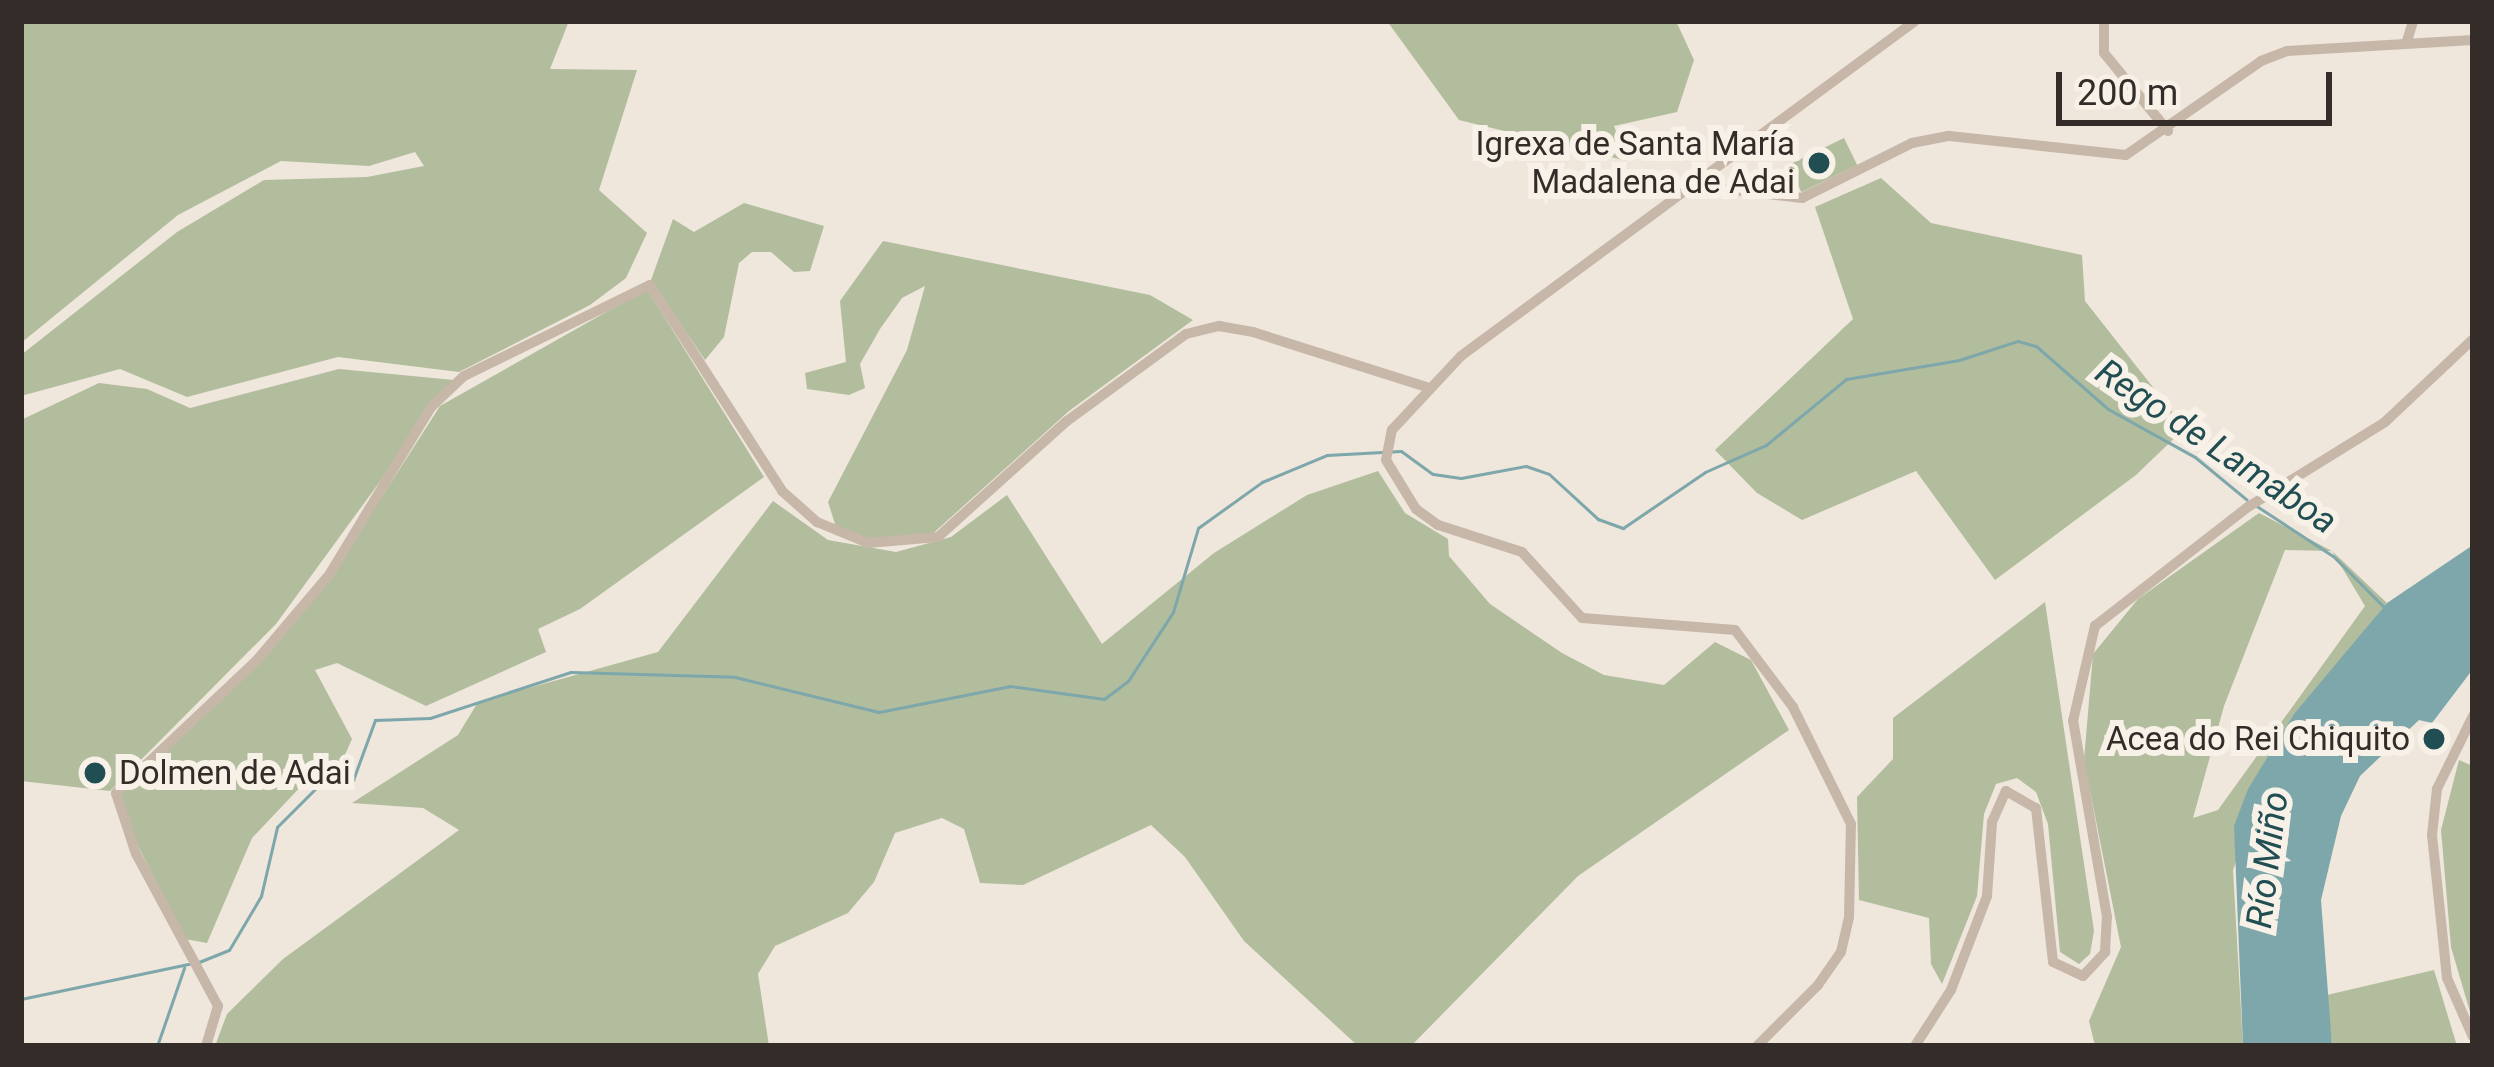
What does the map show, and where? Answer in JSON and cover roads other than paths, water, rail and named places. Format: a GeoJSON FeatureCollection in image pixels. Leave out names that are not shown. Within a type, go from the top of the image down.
{"type":"FeatureCollection","features":[{"type":"Feature","properties":{"kind":"street"},"geometry":{"type":"LineString","coordinates":[[1757,1046],[1798,1010],[1840,952],[1854,866],[1851,824],[1835,783],[1780,687],[1735,630],[1582,618],[1522,552],[1438,526],[1416,509],[1386,460],[1393,430],[1426,387],[1613,236],[1704,176],[1916,21]]}},
{"type":"Feature","properties":{"kind":"street"},"geometry":{"type":"LineString","coordinates":[[2104,21],[2104,53],[2168,131]]}},
{"type":"Feature","properties":{"kind":"street"},"geometry":{"type":"LineString","coordinates":[[2408,41],[2413,21]]}},
{"type":"Feature","properties":{"kind":"street"},"geometry":{"type":"LineString","coordinates":[[1691,185],[1802,198],[1912,143],[1949,136],[2087,156],[2126,155],[2168,131],[2261,61],[2324,46],[2473,40]]}},
{"type":"Feature","properties":{"kind":"street"},"geometry":{"type":"LineString","coordinates":[[1704,176],[1712,190]]}},
{"type":"Feature","properties":{"kind":"street"},"geometry":{"type":"LineString","coordinates":[[206,1046],[218,1006],[136,854],[116,793],[257,660],[328,575],[431,406],[464,376],[650,285],[782,491],[818,522],[868,543],[938,537],[1067,421],[1186,334],[1219,326],[1253,332],[1426,387]]}},
{"type":"Feature","properties":{"kind":"street"},"geometry":{"type":"LineString","coordinates":[[1915,1046],[1951,990],[1987,896],[1992,822],[2006,791],[2036,808],[2054,962],[2083,976],[2105,952],[2107,917],[2073,721],[2095,626],[2248,507],[2385,422],[2473,339]]}},
{"type":"Feature","properties":{"kind":"street"},"geometry":{"type":"LineString","coordinates":[[2473,716],[2437,789],[2432,835],[2447,978],[2473,1037]]}},
{"type":"Feature","properties":{"kind":"water","name":"Río Miño"},"geometry":{"type":"Polygon","coordinates":[[[2473,545],[2473,669],[2432,723],[2419,720],[2360,776],[2341,816],[2321,900],[2332,1046],[2243,1046],[2234,826],[2248,789],[2294,714],[2387,603],[2473,545]]]}},
{"type":"Feature","properties":{"kind":"waterway","name":"Rego de Lamaboa"},"geometry":{"type":"LineString","coordinates":[[199,962],[229,950],[261,896],[277,827],[318,786],[353,780],[375,720],[430,718],[571,672],[735,677],[879,712],[1010,686],[1104,699],[1128,681],[1173,612],[1198,528],[1262,482],[1327,455],[1401,451],[1433,474],[1461,478],[1526,466],[1549,474],[1598,519],[1623,528],[1705,472],[1766,445],[1846,379],[1959,360],[2018,341],[2036,346],[2108,409],[2195,457],[2247,500]]}},
{"type":"Feature","properties":{"kind":"waterway","name":"Rego de Lamaboa"},"geometry":{"type":"LineString","coordinates":[[2255,505],[2333,556],[2383,606]]}},
{"type":"Feature","properties":{"kind":"waterway","name":"Rego de Lamaboa"},"geometry":{"type":"LineString","coordinates":[[21,999],[189,964]]}},
{"type":"Feature","properties":{"kind":"waterway"},"geometry":{"type":"LineString","coordinates":[[157,1046],[184,968]]}},
{"type":"Feature","properties":{"kind":"place","name":"Igrexa de Santa María Madalena de Adai"},"geometry":{"type":"Point","coordinates":[1819,163]}},
{"type":"Feature","properties":{"kind":"place","name":"Acea do Rei Chiquito"},"geometry":{"type":"Point","coordinates":[2434,739]}},
{"type":"Feature","properties":{"kind":"place","name":"Dolmen de Adai"},"geometry":{"type":"Point","coordinates":[95,773]}}]}
